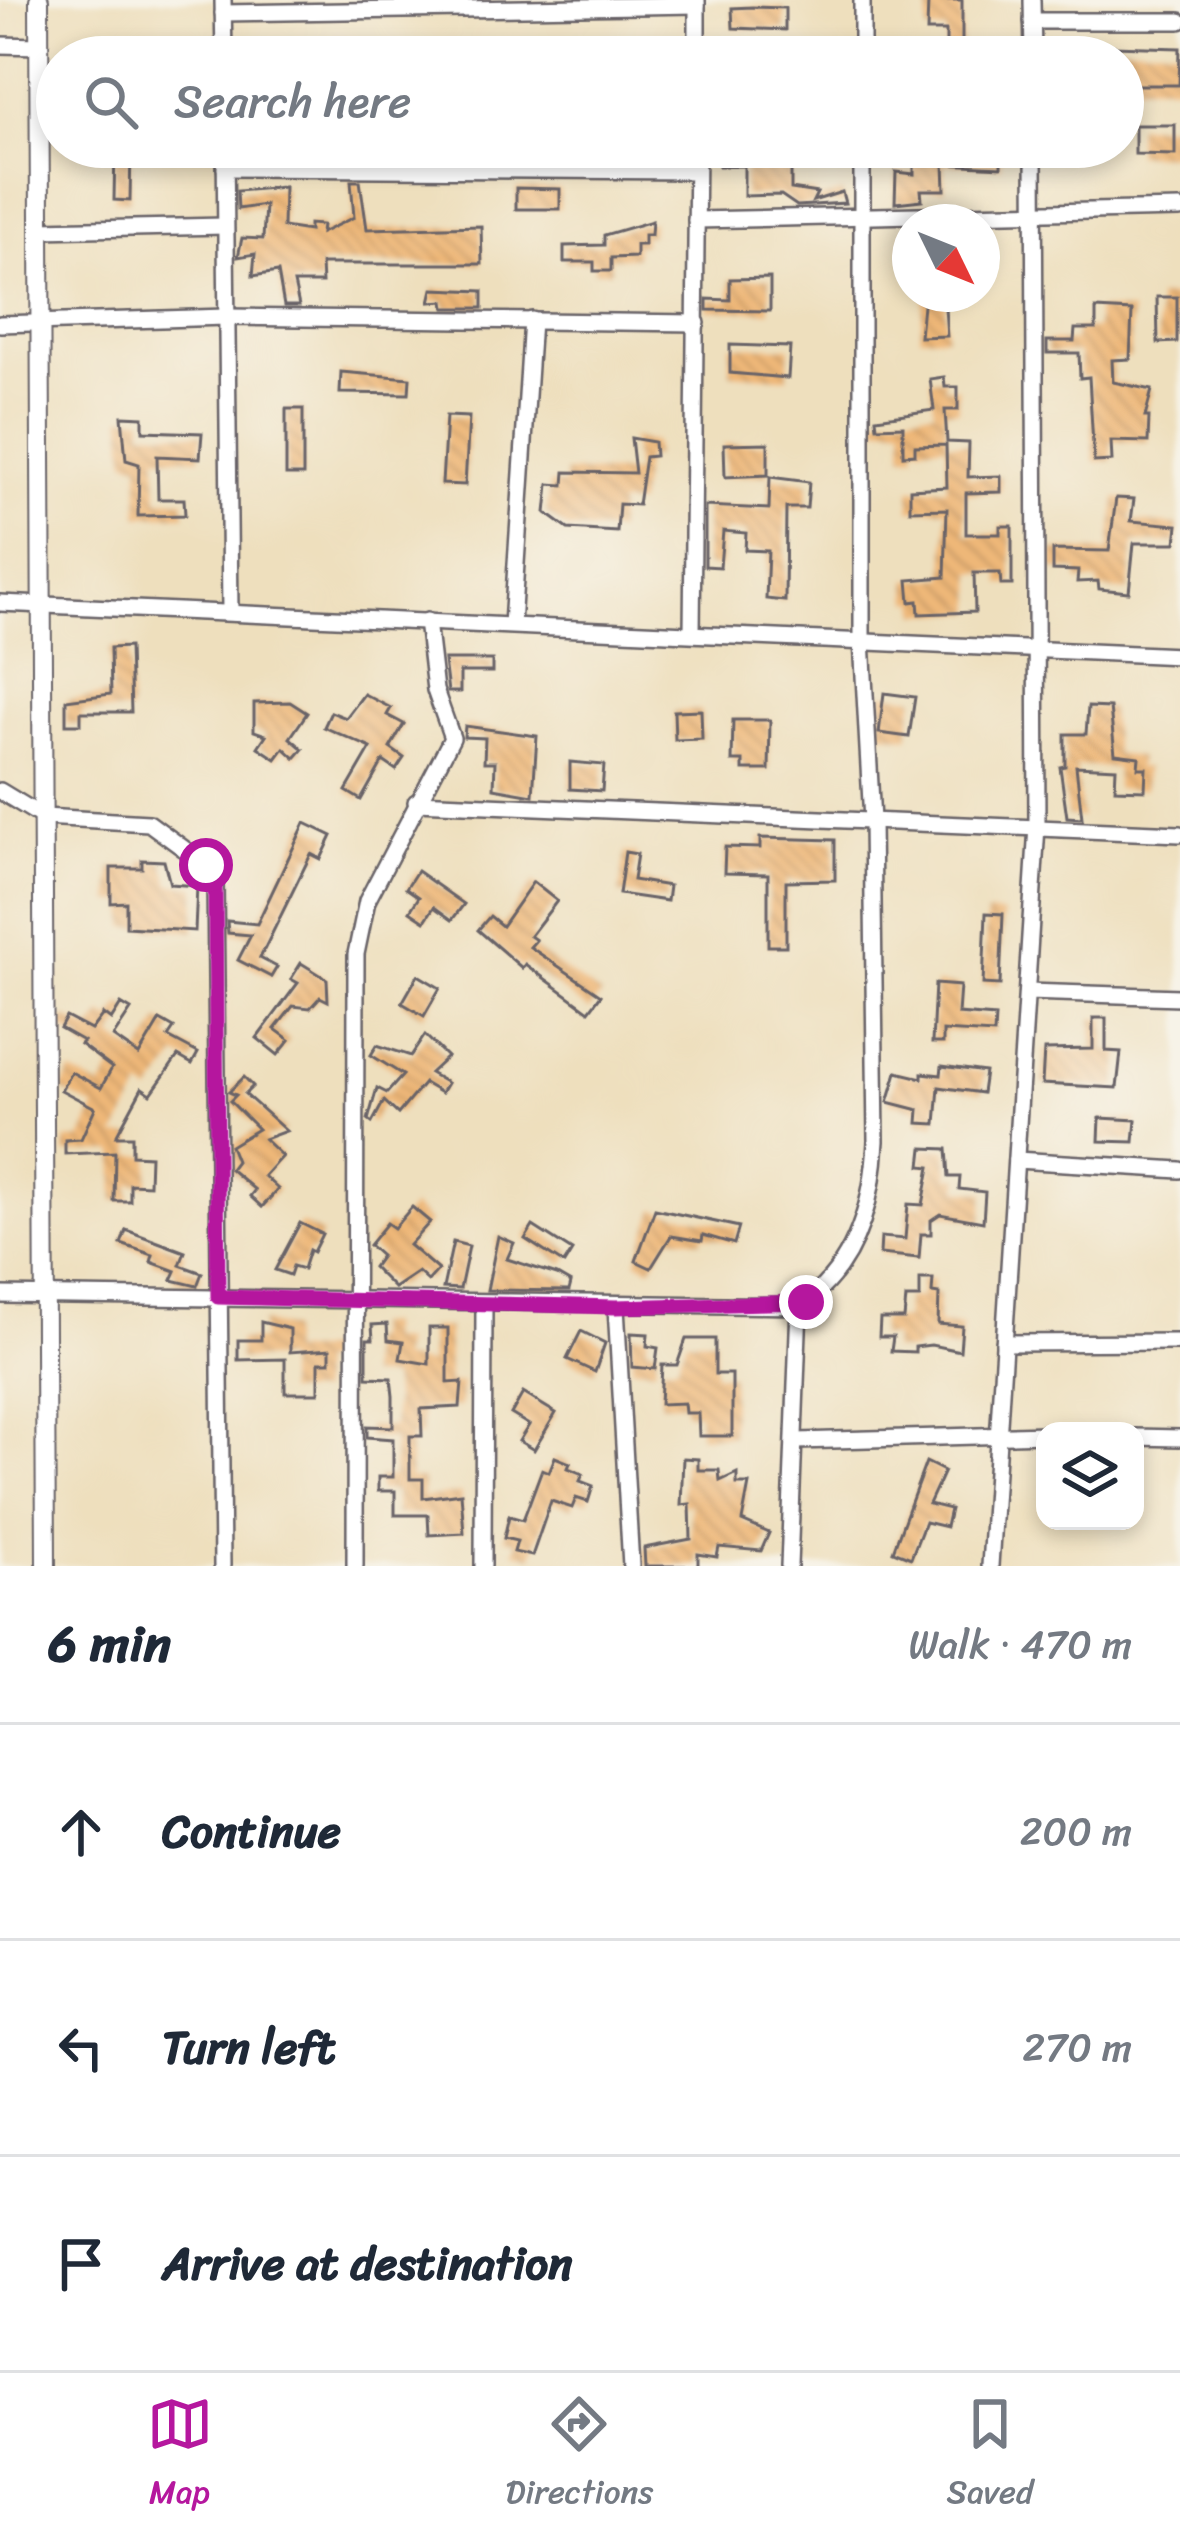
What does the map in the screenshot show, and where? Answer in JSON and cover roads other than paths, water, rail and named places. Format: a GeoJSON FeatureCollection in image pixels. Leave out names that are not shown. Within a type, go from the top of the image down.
{"type":"FeatureCollection","features":[{"type":"Feature","properties":{"kind":"street"},"geometry":{"type":"LineString","coordinates":[[39,0],[40,36]]}},
{"type":"Feature","properties":{"kind":"street"},"geometry":{"type":"LineString","coordinates":[[862,0],[862,36]]}},
{"type":"Feature","properties":{"kind":"street"},"geometry":{"type":"LineString","coordinates":[[1032,0],[1032,36]]}},
{"type":"Feature","properties":{"kind":"street"},"geometry":{"type":"LineString","coordinates":[[224,36],[223,6],[697,3],[697,36]]}},
{"type":"Feature","properties":{"kind":"street"},"geometry":{"type":"LineString","coordinates":[[1032,21],[1180,21]]}},
{"type":"Feature","properties":{"kind":"street"},"geometry":{"type":"LineString","coordinates":[[0,45],[36,46]]}},
{"type":"Feature","properties":{"kind":"street"},"geometry":{"type":"LineString","coordinates":[[40,168],[46,1566]]}},
{"type":"Feature","properties":{"kind":"street"},"geometry":{"type":"LineString","coordinates":[[230,611],[225,168],[697,171],[692,632]]}},
{"type":"Feature","properties":{"kind":"street"},"geometry":{"type":"LineString","coordinates":[[789,1566],[800,1306],[858,1238],[874,1189],[872,821],[862,640],[862,168]]}},
{"type":"Feature","properties":{"kind":"street"},"geometry":{"type":"LineString","coordinates":[[990,1566],[1037,826],[1040,647],[1034,168]]}},
{"type":"Feature","properties":{"kind":"street"},"geometry":{"type":"LineString","coordinates":[[696,220],[1180,209]]}},
{"type":"Feature","properties":{"kind":"street"},"geometry":{"type":"LineString","coordinates":[[40,230],[226,226]]}},
{"type":"Feature","properties":{"kind":"street"},"geometry":{"type":"LineString","coordinates":[[0,324],[226,316],[697,322]]}},
{"type":"Feature","properties":{"kind":"street"},"geometry":{"type":"LineString","coordinates":[[512,625],[532,320]]}},
{"type":"Feature","properties":{"kind":"street"},"geometry":{"type":"LineString","coordinates":[[0,603],[1180,656]]}},
{"type":"Feature","properties":{"kind":"street"},"geometry":{"type":"LineString","coordinates":[[355,1566],[351,1300],[356,954],[367,901],[452,738],[435,690],[428,621]]}},
{"type":"Feature","properties":{"kind":"street"},"geometry":{"type":"LineString","coordinates":[[0,791],[43,817],[149,823],[212,871],[221,1566]]}},
{"type":"Feature","properties":{"kind":"street"},"geometry":{"type":"LineString","coordinates":[[416,802],[1180,834]]}},
{"type":"Feature","properties":{"kind":"street"},"geometry":{"type":"LineString","coordinates":[[1027,992],[1180,998]]}},
{"type":"Feature","properties":{"kind":"street"},"geometry":{"type":"LineString","coordinates":[[1016,1160],[1180,1170]]}},
{"type":"Feature","properties":{"kind":"street"},"geometry":{"type":"LineString","coordinates":[[0,1295],[800,1306]]}},
{"type":"Feature","properties":{"kind":"street"},"geometry":{"type":"LineString","coordinates":[[483,1566],[484,1303]]}},
{"type":"Feature","properties":{"kind":"street"},"geometry":{"type":"LineString","coordinates":[[616,1307],[631,1566]]}},
{"type":"Feature","properties":{"kind":"street"},"geometry":{"type":"LineString","coordinates":[[1004,1343],[1180,1342]]}},
{"type":"Feature","properties":{"kind":"street"},"geometry":{"type":"LineString","coordinates":[[797,1441],[1036,1434]]}},
{"type":"Feature","properties":{"kind":"street"},"geometry":{"type":"LineString","coordinates":[[1144,1437],[1180,1438]]}}]}
